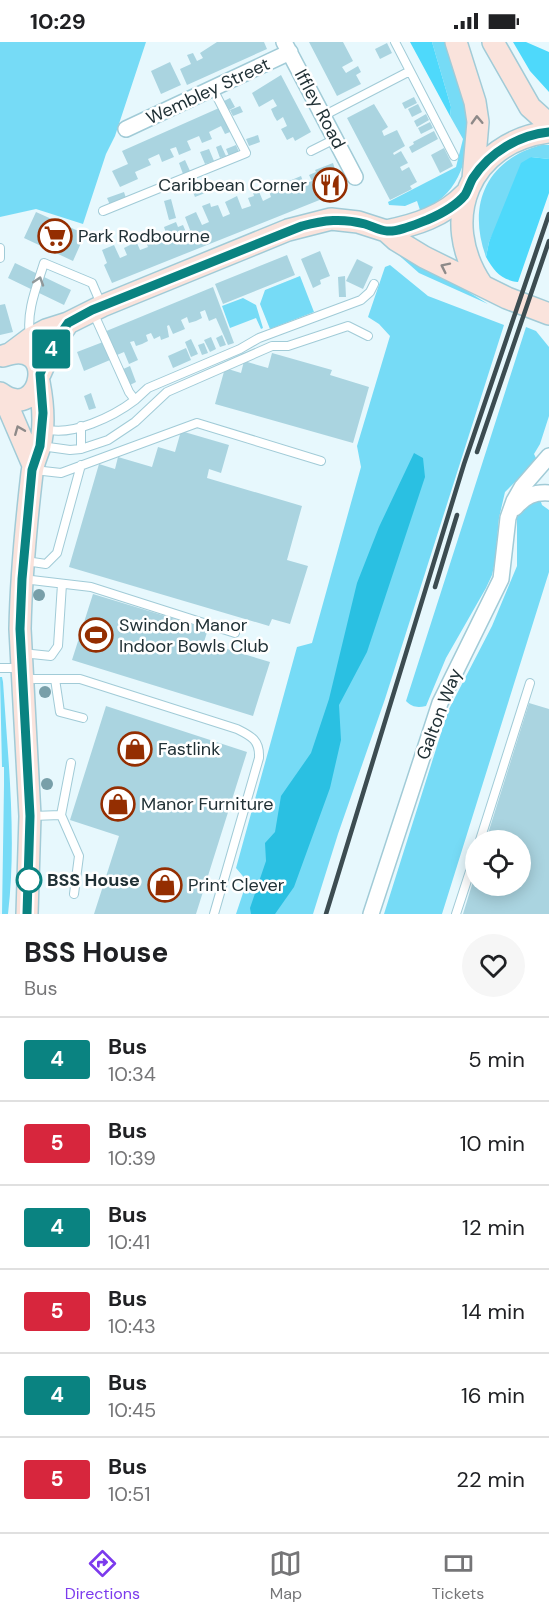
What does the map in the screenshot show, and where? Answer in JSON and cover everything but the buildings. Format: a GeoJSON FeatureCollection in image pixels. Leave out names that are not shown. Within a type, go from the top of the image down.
{"type":"FeatureCollection","features":[{"type":"Feature","properties":{"kind":"main road"},"geometry":{"type":"LineString","coordinates":[[456,42],[476,102],[478,122],[469,186],[461,217],[462,235],[470,265],[482,285]]}},
{"type":"Feature","properties":{"kind":"main road"},"geometry":{"type":"LineString","coordinates":[[493,42],[530,107],[549,124]]}},
{"type":"Feature","properties":{"kind":"main road"},"geometry":{"type":"LineString","coordinates":[[387,231],[438,215],[453,206],[489,161],[507,146],[527,136],[549,132]]}},
{"type":"Feature","properties":{"kind":"main road"},"geometry":{"type":"LineString","coordinates":[[6,355],[46,330],[68,323],[97,308],[302,226],[340,219],[387,231],[396,240],[424,257],[547,315]]}},
{"type":"Feature","properties":{"kind":"main road"},"geometry":{"type":"LineString","coordinates":[[2,394],[12,398],[22,398],[33,392],[53,345],[68,323]]}},
{"type":"Feature","properties":{"kind":"main road"},"geometry":{"type":"LineString","coordinates":[[6,355],[28,356],[37,364],[43,399],[23,570],[20,629],[30,816],[27,914]]}},
{"type":"Feature","properties":{"kind":"main road"},"geometry":{"type":"LineString","coordinates":[[2,394],[37,452]]}},
{"type":"Feature","properties":{"kind":"street","name":"Wembley Street"},"geometry":{"type":"LineString","coordinates":[[126,129],[213,89],[287,47]]}},
{"type":"Feature","properties":{"kind":"street","name":"Iffley Road"},"geometry":{"type":"LineString","coordinates":[[287,47],[355,177]]}},
{"type":"Feature","properties":{"kind":"street","name":"Galton Way"},"geometry":{"type":"LineString","coordinates":[[371,914],[440,703],[501,579],[507,518],[522,487],[549,456]]}},
{"type":"Feature","properties":{"kind":"street"},"geometry":{"type":"LineString","coordinates":[[507,518],[525,497],[549,493]]}},
{"type":"Feature","properties":{"kind":"lane"},"geometry":{"type":"LineString","coordinates":[[395,42],[453,156]]}},
{"type":"Feature","properties":{"kind":"lane"},"geometry":{"type":"LineString","coordinates":[[323,116],[410,71]]}},
{"type":"Feature","properties":{"kind":"lane"},"geometry":{"type":"LineString","coordinates":[[103,211],[246,153],[213,89]]}},
{"type":"Feature","properties":{"kind":"lane"},"geometry":{"type":"LineString","coordinates":[[311,151],[335,139]]}},
{"type":"Feature","properties":{"kind":"lane"},"geometry":{"type":"LineString","coordinates":[[0,248],[0,258]]}},
{"type":"Feature","properties":{"kind":"lane"},"geometry":{"type":"LineString","coordinates":[[31,338],[29,327],[32,303],[44,263],[92,283],[97,308],[129,392],[135,400]]}},
{"type":"Feature","properties":{"kind":"lane"},"geometry":{"type":"LineString","coordinates":[[37,452],[46,429],[60,432],[114,414],[148,388],[240,349],[259,338],[361,300],[370,292],[374,284]]}},
{"type":"Feature","properties":{"kind":"lane"},"geometry":{"type":"LineString","coordinates":[[37,452],[81,449],[108,440],[122,433],[167,392],[272,346],[288,346],[348,326],[368,336]]}},
{"type":"Feature","properties":{"kind":"lane"},"geometry":{"type":"LineString","coordinates":[[37,452],[61,473],[197,423],[321,461]]}},
{"type":"Feature","properties":{"kind":"lane"},"geometry":{"type":"LineString","coordinates":[[81,426],[81,449]]}},
{"type":"Feature","properties":{"kind":"lane"},"geometry":{"type":"LineString","coordinates":[[23,570],[46,564],[57,553],[81,465]]}},
{"type":"Feature","properties":{"kind":"lane"},"geometry":{"type":"LineString","coordinates":[[23,570],[62,584],[91,587],[235,633]]}},
{"type":"Feature","properties":{"kind":"lane"},"geometry":{"type":"LineString","coordinates":[[0,668],[22,667],[51,656],[58,646],[62,584]]}},
{"type":"Feature","properties":{"kind":"lane"},"geometry":{"type":"LineString","coordinates":[[22,667],[55,679],[89,682],[237,729],[255,739],[258,744],[259,758],[214,914]]}},
{"type":"Feature","properties":{"kind":"lane"},"geometry":{"type":"LineString","coordinates":[[55,679],[60,712],[83,718]]}},
{"type":"Feature","properties":{"kind":"lane"},"geometry":{"type":"LineString","coordinates":[[483,830],[530,683]]}},
{"type":"Feature","properties":{"kind":"lane"},"geometry":{"type":"LineString","coordinates":[[71,763],[61,815],[79,856],[74,894]]}},
{"type":"Feature","properties":{"kind":"lane"},"geometry":{"type":"LineString","coordinates":[[30,816],[61,815]]}},
{"type":"Feature","properties":{"kind":"lane"},"geometry":{"type":"LineString","coordinates":[[456,914],[465,887]]}},
{"type":"Feature","properties":{"kind":"shaded area"},"geometry":{"type":"Polygon","coordinates":[[[0,42],[146,42],[83,224],[36,209],[0,217],[0,42]]]}},
{"type":"Feature","properties":{"kind":"shaded area"},"geometry":{"type":"Polygon","coordinates":[[[410,42],[432,42],[451,107],[450,116],[410,42]]]}},
{"type":"Feature","properties":{"kind":"shaded area"},"geometry":{"type":"Polygon","coordinates":[[[432,42],[447,42],[462,88],[468,114],[468,143],[465,158],[454,184],[434,204],[420,210],[417,201],[405,206],[389,205],[388,202],[456,167],[463,139],[450,116],[451,107],[432,42]]]}},
{"type":"Feature","properties":{"kind":"shaded area"},"geometry":{"type":"Polygon","coordinates":[[[513,42],[526,42],[549,52],[549,92],[530,71],[513,42]]]}},
{"type":"Feature","properties":{"kind":"shaded area"},"geometry":{"type":"Polygon","coordinates":[[[541,145],[549,145],[549,159],[531,157],[489,242],[486,257],[479,220],[486,187],[494,173],[507,162],[522,152],[541,145]]]}},
{"type":"Feature","properties":{"kind":"shaded area"},"geometry":{"type":"Polygon","coordinates":[[[531,157],[549,159],[549,193],[518,282],[499,274],[486,257],[489,242],[521,163],[531,157]]]}},
{"type":"Feature","properties":{"kind":"shaded area"},"geometry":{"type":"Polygon","coordinates":[[[394,251],[451,281],[488,304],[419,273],[394,251]]]}},
{"type":"Feature","properties":{"kind":"shaded area"},"geometry":{"type":"Polygon","coordinates":[[[390,265],[428,296],[504,325],[385,699],[313,914],[236,914],[247,881],[236,868],[297,647],[312,643],[361,467],[357,446],[390,336],[379,324],[368,317],[385,267],[390,265]]]}},
{"type":"Feature","properties":{"kind":"shaded area"},"geometry":{"type":"Polygon","coordinates":[[[300,276],[314,312],[270,329],[260,304],[265,290],[300,276]]]}},
{"type":"Feature","properties":{"kind":"shaded area"},"geometry":{"type":"Polygon","coordinates":[[[243,298],[256,305],[263,328],[261,329],[256,318],[230,328],[222,306],[243,298]]]}},
{"type":"Feature","properties":{"kind":"shaded area"},"geometry":{"type":"Polygon","coordinates":[[[526,327],[536,331],[549,347],[549,416],[540,444],[534,454],[537,460],[505,492],[499,518],[492,575],[446,658],[426,706],[415,707],[406,701],[526,327]]]}},
{"type":"Feature","properties":{"kind":"shaded area"},"geometry":{"type":"Polygon","coordinates":[[[414,453],[423,458],[425,477],[367,652],[339,705],[341,740],[330,788],[294,887],[275,914],[251,914],[250,908],[266,861],[265,843],[275,832],[281,796],[311,753],[329,699],[357,583],[379,527],[414,453]]]}},
{"type":"Feature","properties":{"kind":"shaded area"},"geometry":{"type":"Polygon","coordinates":[[[540,499],[542,505],[549,510],[549,572],[468,830],[465,830],[465,840],[442,914],[384,914],[448,711],[492,626],[517,566],[517,515],[523,507],[540,499]]]}},
{"type":"Feature","properties":{"kind":"shaded area"},"geometry":{"type":"Polygon","coordinates":[[[0,677],[3,682],[12,827],[8,914],[2,914],[4,767],[2,767],[0,677]]]}},
{"type":"Feature","properties":{"kind":"railway"},"geometry":{"type":"LineString","coordinates":[[326,914],[464,464],[549,214]]}},
{"type":"Feature","properties":{"kind":"railway"},"geometry":{"type":"LineString","coordinates":[[477,452],[549,241]]}},
{"type":"Feature","properties":{"kind":"railway"},"geometry":{"type":"LineString","coordinates":[[435,587],[457,515]]}},
{"type":"Feature","properties":{"kind":"bus line","name":"4"},"geometry":{"type":"LineString","coordinates":[[27,914],[30,816],[20,600],[32,470],[40,446],[42,426],[43,399],[39,382],[40,374],[60,334],[68,323],[92,310],[302,226],[340,219],[387,231],[438,215],[457,203],[480,169],[497,153],[527,136],[549,132]]}},
{"type":"Feature","properties":{"kind":"place","name":"Caribbean Corner"},"geometry":{"type":"Point","coordinates":[330,185]}},
{"type":"Feature","properties":{"kind":"place","name":"Park Rodbourne"},"geometry":{"type":"Point","coordinates":[55,236]}},
{"type":"Feature","properties":{"kind":"place","name":"Swindon Manor Indoor Bowls Club"},"geometry":{"type":"Point","coordinates":[96,635]}},
{"type":"Feature","properties":{"kind":"place","name":"Fastlink"},"geometry":{"type":"Point","coordinates":[135,749]}},
{"type":"Feature","properties":{"kind":"place","name":"Manor Furniture"},"geometry":{"type":"Point","coordinates":[118,804]}},
{"type":"Feature","properties":{"kind":"place","name":"BSS House"},"geometry":{"type":"Point","coordinates":[29,880]}},
{"type":"Feature","properties":{"kind":"place","name":"Print Clever"},"geometry":{"type":"Point","coordinates":[165,885]}}]}
